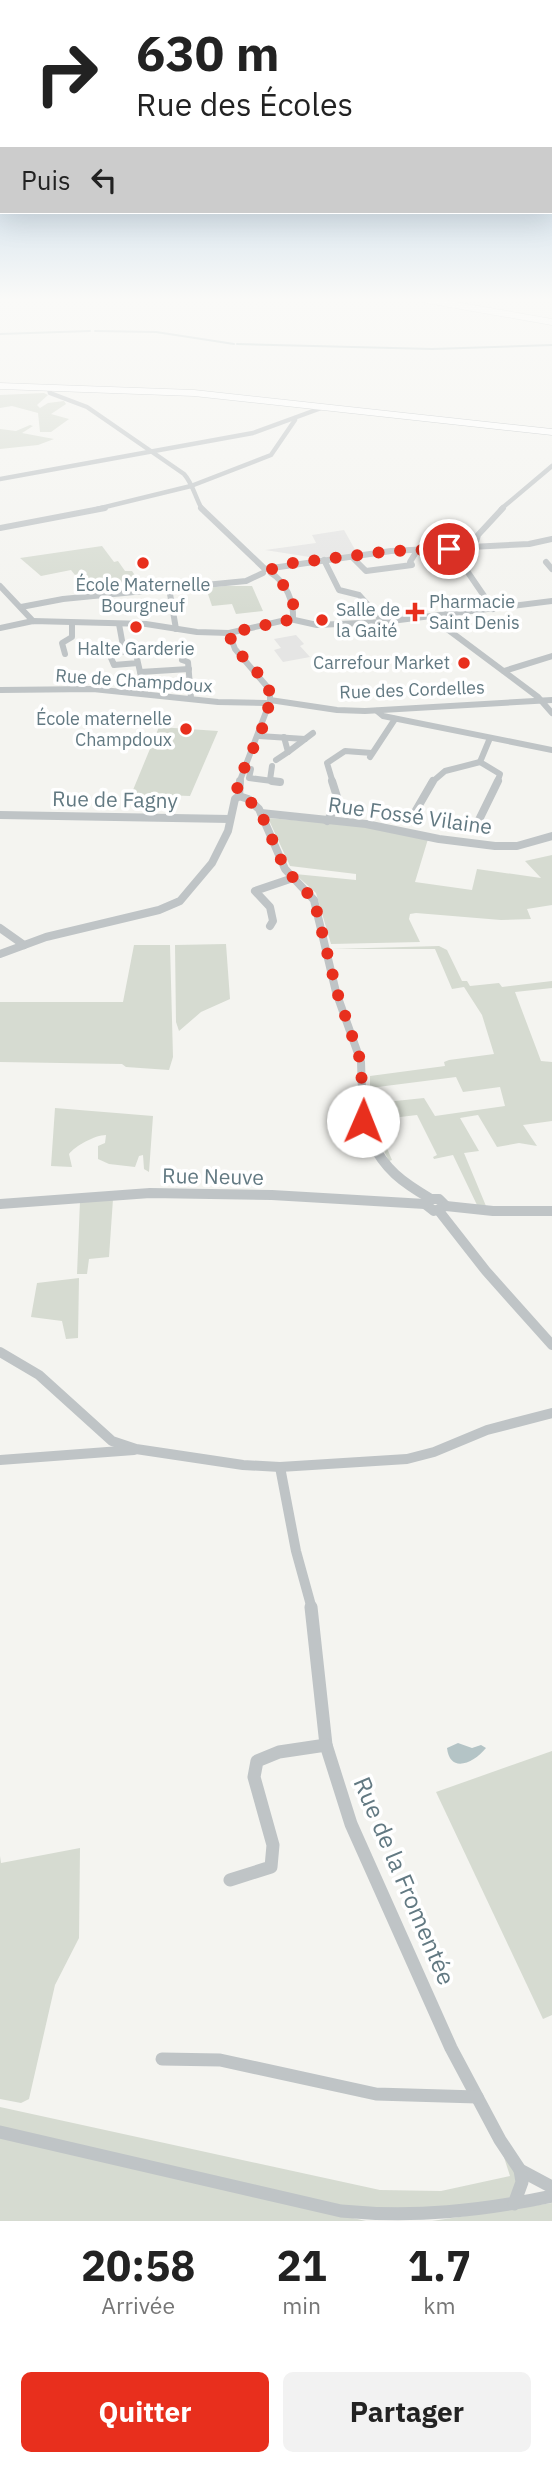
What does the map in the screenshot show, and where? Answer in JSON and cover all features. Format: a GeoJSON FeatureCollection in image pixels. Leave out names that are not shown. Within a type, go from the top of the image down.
{"type":"FeatureCollection","features":[{"type":"Feature","properties":{"kind":"main road"},"geometry":{"type":"LineString","coordinates":[[290,404],[552,433]]}},
{"type":"Feature","properties":{"kind":"street"},"geometry":{"type":"LineString","coordinates":[[78,404],[87,407],[187,477],[202,510],[281,581],[294,606],[293,619]]}},
{"type":"Feature","properties":{"kind":"street"},"geometry":{"type":"LineString","coordinates":[[0,479],[253,433],[295,420],[324,407]]}},
{"type":"Feature","properties":{"kind":"street"},"geometry":{"type":"LineString","coordinates":[[0,528],[104,508],[191,486],[271,456],[295,420]]}},
{"type":"Feature","properties":{"kind":"street"},"geometry":{"type":"LineString","coordinates":[[493,609],[467,571],[479,532],[489,518],[552,466]]}},
{"type":"Feature","properties":{"kind":"street"},"geometry":{"type":"LineString","coordinates":[[21,607],[58,600],[246,581],[293,563],[418,550],[529,544],[552,539]]}},
{"type":"Feature","properties":{"kind":"street"},"geometry":{"type":"LineString","coordinates":[[352,557],[366,571],[412,565],[410,562],[418,550]]}},
{"type":"Feature","properties":{"kind":"street"},"geometry":{"type":"LineString","coordinates":[[324,560],[339,590],[359,595],[383,622]]}},
{"type":"Feature","properties":{"kind":"street"},"geometry":{"type":"LineString","coordinates":[[549,562],[552,569]]}},
{"type":"Feature","properties":{"kind":"street"},"geometry":{"type":"LineString","coordinates":[[0,586],[33,621]]}},
{"type":"Feature","properties":{"kind":"street"},"geometry":{"type":"LineString","coordinates":[[169,589],[176,629]]}},
{"type":"Feature","properties":{"kind":"street"},"geometry":{"type":"LineString","coordinates":[[0,628],[33,621],[72,625],[146,624],[229,633],[293,619],[317,625],[383,622],[552,601]]}},
{"type":"Feature","properties":{"kind":"street"},"geometry":{"type":"LineString","coordinates":[[431,617],[504,671],[552,713]]}},
{"type":"Feature","properties":{"kind":"street"},"geometry":{"type":"LineString","coordinates":[[119,624],[123,646],[135,654],[145,694]]}},
{"type":"Feature","properties":{"kind":"street"},"geometry":{"type":"LineString","coordinates":[[65,654],[62,643],[72,637],[72,625]]}},
{"type":"Feature","properties":{"kind":"street"},"geometry":{"type":"LineString","coordinates":[[229,633],[235,649],[270,690],[262,736],[237,789],[239,796],[250,801],[261,813],[281,862],[311,895],[317,908],[339,1000],[361,1062],[363,1121],[377,1153],[398,1180],[428,1201],[428,1208],[552,1211]]}},
{"type":"Feature","properties":{"kind":"street"},"geometry":{"type":"LineString","coordinates":[[131,651],[109,653],[111,663],[138,663]]}},
{"type":"Feature","properties":{"kind":"street"},"geometry":{"type":"LineString","coordinates":[[504,671],[552,656]]}},
{"type":"Feature","properties":{"kind":"street"},"geometry":{"type":"LineString","coordinates":[[182,660],[188,662],[191,698]]}},
{"type":"Feature","properties":{"kind":"street"},"geometry":{"type":"LineString","coordinates":[[140,672],[189,669]]}},
{"type":"Feature","properties":{"kind":"street","name":"Rue de Champdoux"},"geometry":{"type":"LineString","coordinates":[[0,690],[93,689],[270,702]]}},
{"type":"Feature","properties":{"kind":"street","name":"Rue des Cordelles"},"geometry":{"type":"LineString","coordinates":[[270,702],[337,710],[377,710],[552,700]]}},
{"type":"Feature","properties":{"kind":"street"},"geometry":{"type":"LineString","coordinates":[[377,710],[381,715],[394,719],[552,750]]}},
{"type":"Feature","properties":{"kind":"street"},"geometry":{"type":"LineString","coordinates":[[327,821],[339,803],[327,763],[345,751],[371,755],[394,719]]}},
{"type":"Feature","properties":{"kind":"street"},"geometry":{"type":"LineString","coordinates":[[270,780],[274,763],[313,733]]}},
{"type":"Feature","properties":{"kind":"street"},"geometry":{"type":"LineString","coordinates":[[262,736],[305,739]]}},
{"type":"Feature","properties":{"kind":"street"},"geometry":{"type":"LineString","coordinates":[[284,737],[288,752]]}},
{"type":"Feature","properties":{"kind":"street"},"geometry":{"type":"LineString","coordinates":[[480,762],[490,738]]}},
{"type":"Feature","properties":{"kind":"street"},"geometry":{"type":"LineString","coordinates":[[416,817],[415,812],[438,774],[448,768],[480,762],[500,774],[500,777],[475,828],[466,827]]}},
{"type":"Feature","properties":{"kind":"street"},"geometry":{"type":"LineString","coordinates":[[248,768],[249,778],[280,782]]}},
{"type":"Feature","properties":{"kind":"street"},"geometry":{"type":"LineString","coordinates":[[0,954],[78,929],[159,910],[180,901],[212,863],[235,799],[239,796]]}},
{"type":"Feature","properties":{"kind":"street","name":"Rue Fossé Vilaine"},"geometry":{"type":"LineString","coordinates":[[261,813],[397,829],[439,839],[495,846],[517,846],[552,836]]}},
{"type":"Feature","properties":{"kind":"street","name":"Rue de Fagny"},"geometry":{"type":"LineString","coordinates":[[0,815],[230,819]]}},
{"type":"Feature","properties":{"kind":"street"},"geometry":{"type":"LineString","coordinates":[[270,926],[274,921],[270,907],[255,891],[293,878]]}},
{"type":"Feature","properties":{"kind":"street"},"geometry":{"type":"LineString","coordinates":[[0,928],[24,945]]}},
{"type":"Feature","properties":{"kind":"street","name":"Rue Neuve"},"geometry":{"type":"LineString","coordinates":[[0,1204],[150,1193],[428,1201]]}},
{"type":"Feature","properties":{"kind":"street"},"geometry":{"type":"LineString","coordinates":[[442,1208],[485,1271],[552,1345]]}},
{"type":"Feature","properties":{"kind":"street"},"geometry":{"type":"LineString","coordinates":[[0,1352],[39,1374],[108,1438],[136,1449],[219,1462],[280,1467],[407,1459],[434,1452],[487,1430],[552,1413]]}},
{"type":"Feature","properties":{"kind":"street"},"geometry":{"type":"LineString","coordinates":[[100,1454],[107,1449],[108,1438]]}},
{"type":"Feature","properties":{"kind":"street"},"geometry":{"type":"LineString","coordinates":[[0,1460],[136,1449]]}},
{"type":"Feature","properties":{"kind":"street","name":"Rue de la Fromentée"},"geometry":{"type":"LineString","coordinates":[[280,1467],[296,1551],[313,1614],[326,1745],[351,1824],[426,1995],[500,2140],[520,2170],[552,2187]]}},
{"type":"Feature","properties":{"kind":"street"},"geometry":{"type":"LineString","coordinates":[[230,1880],[271,1867],[273,1845],[254,1781],[253,1768],[257,1760],[267,1755],[326,1745]]}},
{"type":"Feature","properties":{"kind":"street"},"geometry":{"type":"LineString","coordinates":[[162,2059],[220,2060],[376,2094],[477,2097]]}},
{"type":"Feature","properties":{"kind":"street"},"geometry":{"type":"LineString","coordinates":[[0,2132],[341,2211],[418,2217],[478,2211],[552,2196]]}},
{"type":"Feature","properties":{"kind":"street"},"geometry":{"type":"LineString","coordinates":[[514,2204],[522,2182],[520,2170]]}},
{"type":"Feature","properties":{"kind":"shaded area"},"geometry":{"type":"Polygon","coordinates":[[[0,404],[38,404],[40,408],[47,404],[66,404],[51,414],[69,419],[51,432],[40,432],[38,413],[12,406],[0,408],[0,404]]]}},
{"type":"Feature","properties":{"kind":"shaded area"},"geometry":{"type":"Polygon","coordinates":[[[33,426],[22,433],[54,439],[38,445],[0,449],[0,429],[16,431],[33,426]]]}},
{"type":"Feature","properties":{"kind":"shaded area"},"geometry":{"type":"Polygon","coordinates":[[[344,530],[358,555],[316,558],[265,550],[316,543],[312,535],[344,530]]]}},
{"type":"Feature","properties":{"kind":"shaded area"},"geometry":{"type":"Polygon","coordinates":[[[102,546],[114,562],[118,561],[125,571],[132,571],[138,580],[119,583],[127,593],[92,596],[71,570],[41,576],[20,558],[102,546]]]}},
{"type":"Feature","properties":{"kind":"shaded area"},"geometry":{"type":"Polygon","coordinates":[[[252,586],[263,611],[236,614],[232,604],[212,606],[206,588],[252,586]]]}},
{"type":"Feature","properties":{"kind":"shaded area"},"geometry":{"type":"Polygon","coordinates":[[[296,635],[304,644],[300,646],[310,657],[283,662],[274,650],[281,648],[274,639],[296,635]]]}},
{"type":"Feature","properties":{"kind":"shaded area"},"geometry":{"type":"Polygon","coordinates":[[[159,727],[218,731],[190,796],[164,795],[162,799],[126,800],[121,794],[133,790],[159,727]]]}},
{"type":"Feature","properties":{"kind":"shaded area"},"geometry":{"type":"Polygon","coordinates":[[[268,818],[376,827],[428,839],[415,882],[472,890],[477,869],[541,878],[525,861],[552,855],[552,905],[527,909],[531,919],[501,920],[410,914],[409,919],[420,942],[331,944],[316,893],[295,874],[356,880],[356,874],[290,866],[268,818]]]}},
{"type":"Feature","properties":{"kind":"shaded area"},"geometry":{"type":"Polygon","coordinates":[[[226,944],[230,999],[201,1012],[179,1031],[176,1022],[175,945],[226,944]]]}},
{"type":"Feature","properties":{"kind":"shaded area"},"geometry":{"type":"Polygon","coordinates":[[[134,945],[170,945],[173,1057],[169,1070],[126,1067],[122,1064],[0,1062],[0,1002],[123,1002],[134,945]]]}},
{"type":"Feature","properties":{"kind":"shaded area"},"geometry":{"type":"Polygon","coordinates":[[[439,946],[447,950],[462,981],[467,981],[470,986],[499,983],[502,987],[552,981],[552,988],[515,992],[541,1061],[552,1062],[552,1121],[523,1125],[537,1146],[519,1143],[497,1147],[478,1115],[460,1118],[479,1151],[464,1153],[486,1206],[477,1205],[453,1155],[434,1159],[437,1155],[417,1115],[375,1120],[392,1160],[389,1161],[372,1127],[372,1098],[376,1103],[424,1098],[435,1116],[505,1106],[500,1087],[463,1092],[456,1077],[370,1088],[370,1076],[445,1066],[444,1062],[449,1060],[494,1054],[482,1015],[464,987],[452,989],[435,949],[332,949],[439,946]]]}},
{"type":"Feature","properties":{"kind":"shaded area"},"geometry":{"type":"Polygon","coordinates":[[[55,1108],[153,1116],[149,1172],[144,1169],[143,1155],[139,1156],[135,1167],[109,1164],[98,1159],[98,1146],[105,1143],[106,1135],[80,1144],[72,1151],[69,1154],[72,1167],[51,1166],[55,1108]]]}},
{"type":"Feature","properties":{"kind":"shaded area"},"geometry":{"type":"Polygon","coordinates":[[[113,1199],[109,1257],[89,1259],[87,1274],[77,1274],[80,1201],[113,1199]]]}},
{"type":"Feature","properties":{"kind":"shaded area"},"geometry":{"type":"Polygon","coordinates":[[[79,1278],[78,1338],[66,1339],[62,1321],[31,1317],[37,1283],[79,1278]]]}},
{"type":"Feature","properties":{"kind":"shaded area"},"geometry":{"type":"Polygon","coordinates":[[[458,1743],[472,1748],[481,1745],[486,1748],[475,1758],[457,1763],[449,1756],[447,1748],[458,1743]]]}},
{"type":"Feature","properties":{"kind":"shaded area"},"geometry":{"type":"Polygon","coordinates":[[[552,1751],[552,2015],[543,2019],[436,1792],[552,1751]]]}},
{"type":"Feature","properties":{"kind":"shaded area"},"geometry":{"type":"Polygon","coordinates":[[[80,1848],[79,1938],[55,1985],[29,2099],[21,2103],[0,2099],[0,1856],[1,1863],[80,1848]]]}},
{"type":"Feature","properties":{"kind":"shaded area"},"geometry":{"type":"Polygon","coordinates":[[[0,2107],[380,2190],[441,2191],[510,2176],[502,2151],[519,2178],[512,2199],[401,2214],[339,2208],[0,2127],[0,2107]]]}},
{"type":"Feature","properties":{"kind":"shaded area"},"geometry":{"type":"Polygon","coordinates":[[[0,2137],[366,2221],[0,2221],[0,2137]]]}},
{"type":"Feature","properties":{"kind":"shaded area"},"geometry":{"type":"Polygon","coordinates":[[[552,2203],[552,2221],[432,2221],[552,2203]]]}},
{"type":"Feature","properties":{"kind":"place","name":"École Maternelle Bourgneuf"},"geometry":{"type":"Point","coordinates":[143,563]}},
{"type":"Feature","properties":{"kind":"place","name":"Pharmacie Saint Denis"},"geometry":{"type":"Point","coordinates":[415,612]}},
{"type":"Feature","properties":{"kind":"place","name":"Salle de la Gaité"},"geometry":{"type":"Point","coordinates":[322,620]}},
{"type":"Feature","properties":{"kind":"place","name":"Halte Garderie"},"geometry":{"type":"Point","coordinates":[136,627]}},
{"type":"Feature","properties":{"kind":"place","name":"Carrefour Market"},"geometry":{"type":"Point","coordinates":[464,663]}},
{"type":"Feature","properties":{"kind":"place","name":"École maternelle Champdoux"},"geometry":{"type":"Point","coordinates":[186,729]}},
{"type":"Feature","properties":{"kind":"route"},"geometry":{"type":"LineString","coordinates":[[363,1121],[364,1085],[361,1062],[337,992],[314,900],[285,869],[259,809],[248,799],[239,796],[237,791],[238,782],[265,722],[269,704],[266,702],[270,700],[271,693],[264,681],[235,649],[229,633],[237,629],[293,619],[294,606],[281,581],[271,573],[272,569],[293,563],[391,551],[449,549]]}}]}
